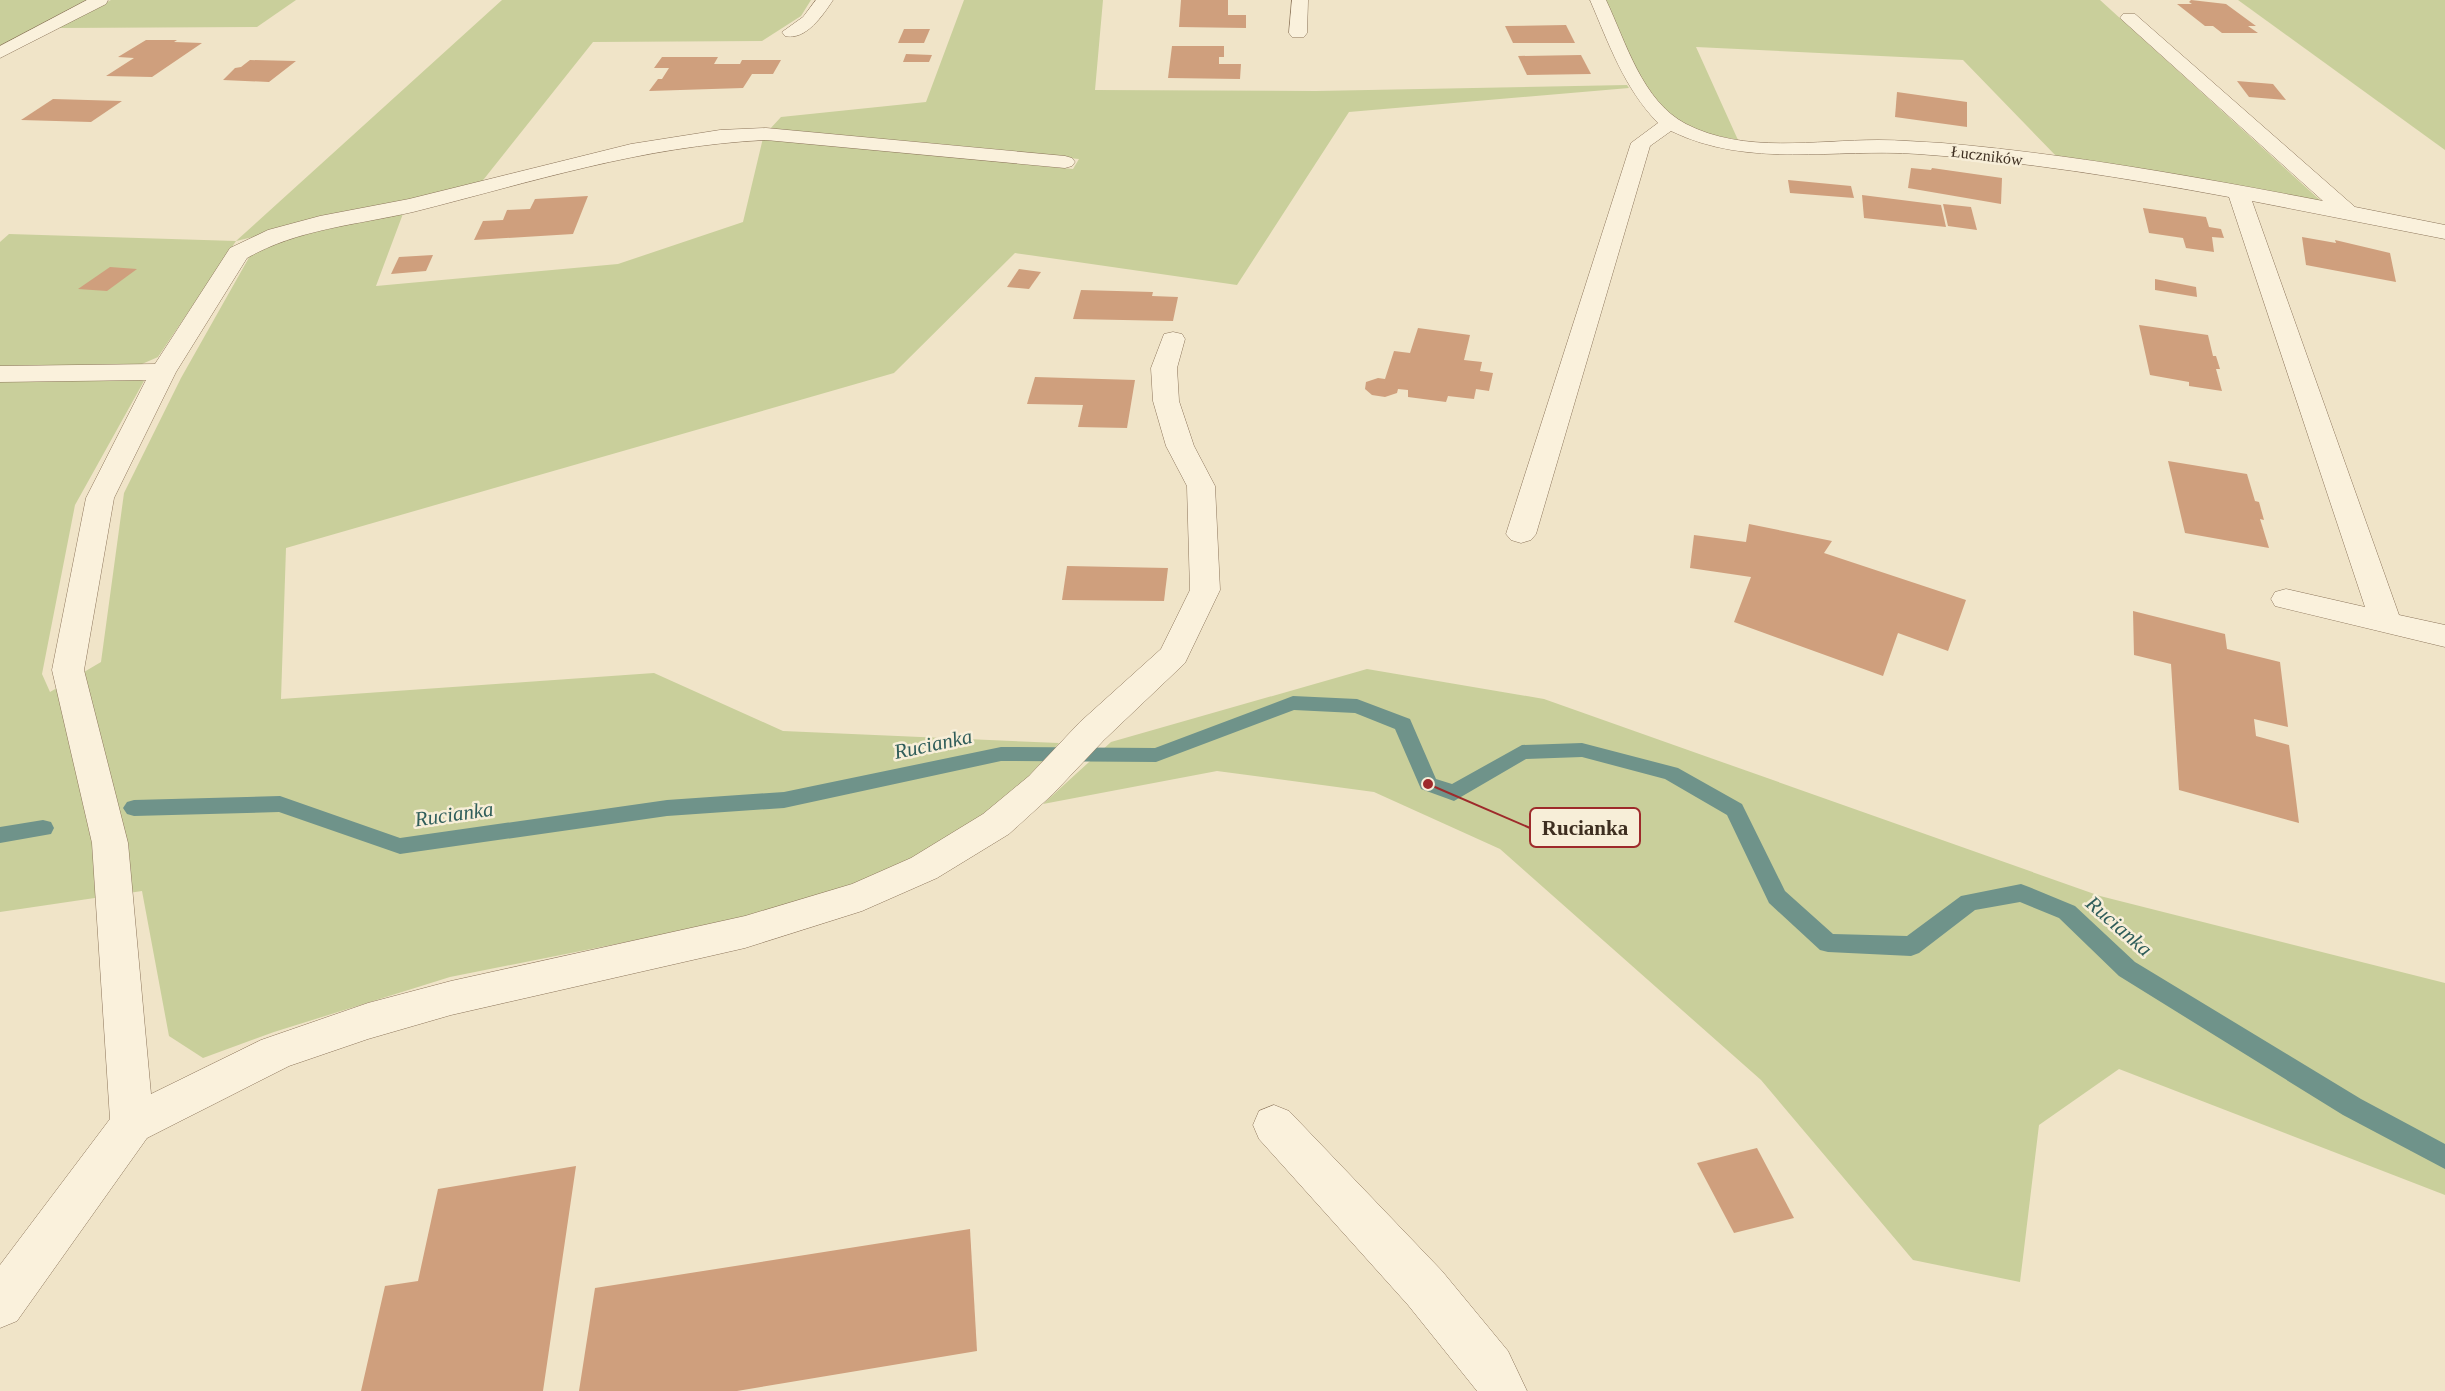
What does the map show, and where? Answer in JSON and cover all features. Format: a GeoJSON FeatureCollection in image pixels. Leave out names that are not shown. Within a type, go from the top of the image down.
{"type":"FeatureCollection","features":[{"type":"Feature","properties":{"kind":"street"},"geometry":{"type":"LineString","coordinates":[[0,53],[100,0]]}},
{"type":"Feature","properties":{"kind":"street"},"geometry":{"type":"LineString","coordinates":[[791,32],[809,21],[825,0]]}},
{"type":"Feature","properties":{"kind":"street"},"geometry":{"type":"LineString","coordinates":[[1298,33],[1300,0]]}},
{"type":"Feature","properties":{"kind":"street","name":"Łuczników"},"geometry":{"type":"LineString","coordinates":[[1598,0],[1639,87],[1654,108],[1680,129],[1713,139],[1758,147],[1795,150],[1915,147],[1991,154],[2238,191],[2445,232]]}},
{"type":"Feature","properties":{"kind":"street"},"geometry":{"type":"LineString","coordinates":[[2129,18],[2347,211]]}},
{"type":"Feature","properties":{"kind":"street"},"geometry":{"type":"LineString","coordinates":[[1521,534],[1641,143],[1670,123]]}},
{"type":"Feature","properties":{"kind":"street"},"geometry":{"type":"LineString","coordinates":[[132,1124],[110,843],[68,670],[100,498],[163,372],[238,253],[257,241],[599,158],[697,138],[732,134],[766,134],[1065,162]]}},
{"type":"Feature","properties":{"kind":"street"},"geometry":{"type":"LineString","coordinates":[[2238,191],[2386,622]]}},
{"type":"Feature","properties":{"kind":"street"},"geometry":{"type":"LineString","coordinates":[[0,1304],[132,1124],[276,1053],[368,1021],[451,998],[745,932],[862,896],[924,868],[996,824],[1041,785],[1092,730],[1174,655],[1205,590],[1201,486],[1180,446],[1166,401],[1164,368],[1173,339]]}},
{"type":"Feature","properties":{"kind":"street"},"geometry":{"type":"LineString","coordinates":[[0,374],[163,372]]}},
{"type":"Feature","properties":{"kind":"street"},"geometry":{"type":"LineString","coordinates":[[2286,599],[2445,636]]}},
{"type":"Feature","properties":{"kind":"street"},"geometry":{"type":"LineString","coordinates":[[1274,1125],[1425,1288],[1491,1368],[1502,1391]]}},
{"type":"Feature","properties":{"kind":"green space"},"geometry":{"type":"Polygon","coordinates":[[[0,0],[87,0],[0,47],[0,0]]]}},
{"type":"Feature","properties":{"kind":"green space"},"geometry":{"type":"Polygon","coordinates":[[[111,0],[296,0],[257,27],[57,28],[111,0]]]}},
{"type":"Feature","properties":{"kind":"green space"},"geometry":{"type":"Polygon","coordinates":[[[502,0],[811,0],[801,16],[762,41],[593,42],[480,184],[236,241],[502,0]]]}},
{"type":"Feature","properties":{"kind":"green space"},"geometry":{"type":"Polygon","coordinates":[[[964,0],[1103,0],[1095,90],[1316,91],[1627,85],[1629,88],[1349,112],[1237,285],[1015,253],[894,373],[286,548],[281,699],[654,673],[783,731],[1059,743],[1008,799],[917,858],[852,885],[747,918],[450,977],[274,1032],[203,1058],[169,1036],[142,891],[0,912],[0,242],[9,234],[236,241],[158,357],[142,364],[132,378],[144,381],[75,505],[42,674],[50,692],[101,662],[124,493],[181,378],[251,254],[293,236],[404,211],[376,286],[618,264],[743,222],[763,138],[1073,169],[1079,159],[769,130],[781,117],[926,102],[964,0]]]}},
{"type":"Feature","properties":{"kind":"green space"},"geometry":{"type":"Polygon","coordinates":[[[1605,0],[2100,0],[2321,201],[2057,157],[1963,60],[1696,47],[1738,140],[1699,132],[1673,117],[1648,88],[1605,0]]]}},
{"type":"Feature","properties":{"kind":"green space"},"geometry":{"type":"Polygon","coordinates":[[[2238,0],[2445,0],[2445,150],[2238,0]]]}},
{"type":"Feature","properties":{"kind":"green space"},"geometry":{"type":"Polygon","coordinates":[[[1367,669],[1544,699],[2100,896],[2445,983],[2445,1195],[2119,1069],[2039,1125],[2020,1282],[1913,1260],[1761,1080],[1500,849],[1374,792],[1217,771],[1043,804],[1111,742],[1367,669]]]}},
{"type":"Feature","properties":{"kind":"building"},"geometry":{"type":"Polygon","coordinates":[[[1181,0],[1228,0],[1228,15],[1246,15],[1246,28],[1179,27],[1181,0]]]}},
{"type":"Feature","properties":{"kind":"building"},"geometry":{"type":"Polygon","coordinates":[[[2191,0],[2226,4],[2256,26],[2248,26],[2258,33],[2222,33],[2213,26],[2205,26],[2177,4],[2192,4],[2189,2],[2191,0]]]}},
{"type":"Feature","properties":{"kind":"building"},"geometry":{"type":"Polygon","coordinates":[[[1566,25],[1575,43],[1513,43],[1505,26],[1566,25]]]}},
{"type":"Feature","properties":{"kind":"building"},"geometry":{"type":"Polygon","coordinates":[[[904,29],[930,29],[924,43],[898,43],[904,29]]]}},
{"type":"Feature","properties":{"kind":"building"},"geometry":{"type":"Polygon","coordinates":[[[146,40],[202,43],[152,77],[106,76],[134,58],[118,57],[146,40]]]}},
{"type":"Feature","properties":{"kind":"building"},"geometry":{"type":"Polygon","coordinates":[[[1172,46],[1224,46],[1224,57],[1219,57],[1219,64],[1241,64],[1240,79],[1168,78],[1172,46]]]}},
{"type":"Feature","properties":{"kind":"building"},"geometry":{"type":"Polygon","coordinates":[[[906,54],[932,55],[929,62],[903,62],[906,54]]]}},
{"type":"Feature","properties":{"kind":"building"},"geometry":{"type":"Polygon","coordinates":[[[1581,55],[1591,74],[1527,75],[1518,56],[1581,55]]]}},
{"type":"Feature","properties":{"kind":"building"},"geometry":{"type":"Polygon","coordinates":[[[662,57],[718,57],[714,64],[740,64],[742,60],[781,60],[773,74],[752,74],[743,88],[649,91],[658,79],[662,79],[669,68],[654,68],[662,57]]]}},
{"type":"Feature","properties":{"kind":"building"},"geometry":{"type":"Polygon","coordinates":[[[250,60],[296,61],[269,82],[223,80],[235,68],[241,67],[250,60]]]}},
{"type":"Feature","properties":{"kind":"building"},"geometry":{"type":"Polygon","coordinates":[[[2237,81],[2273,84],[2286,100],[2249,97],[2237,81]]]}},
{"type":"Feature","properties":{"kind":"building"},"geometry":{"type":"Polygon","coordinates":[[[1897,92],[1967,102],[1967,127],[1895,117],[1897,92]]]}},
{"type":"Feature","properties":{"kind":"building"},"geometry":{"type":"Polygon","coordinates":[[[53,99],[122,101],[91,122],[21,120],[53,99]]]}},
{"type":"Feature","properties":{"kind":"building"},"geometry":{"type":"Polygon","coordinates":[[[1911,168],[1931,170],[1932,168],[2002,178],[2001,204],[1908,188],[1911,168]]]}},
{"type":"Feature","properties":{"kind":"building"},"geometry":{"type":"Polygon","coordinates":[[[1788,180],[1851,186],[1854,198],[1790,193],[1788,180]]]}},
{"type":"Feature","properties":{"kind":"building"},"geometry":{"type":"Polygon","coordinates":[[[1862,195],[1941,205],[1946,227],[1864,218],[1862,195]]]}},
{"type":"Feature","properties":{"kind":"building"},"geometry":{"type":"Polygon","coordinates":[[[588,196],[573,234],[474,240],[483,221],[503,220],[507,210],[530,209],[535,199],[588,196]]]}},
{"type":"Feature","properties":{"kind":"building"},"geometry":{"type":"Polygon","coordinates":[[[1943,204],[1971,207],[1977,230],[1948,226],[1943,204]]]}},
{"type":"Feature","properties":{"kind":"building"},"geometry":{"type":"Polygon","coordinates":[[[2143,208],[2206,217],[2209,227],[2221,229],[2224,238],[2212,237],[2214,252],[2186,248],[2183,238],[2149,233],[2143,208]]]}},
{"type":"Feature","properties":{"kind":"building"},"geometry":{"type":"Polygon","coordinates":[[[2302,237],[2336,243],[2335,240],[2390,253],[2396,282],[2306,265],[2302,237]]]}},
{"type":"Feature","properties":{"kind":"building"},"geometry":{"type":"Polygon","coordinates":[[[433,255],[426,271],[391,274],[399,257],[433,255]]]}},
{"type":"Feature","properties":{"kind":"building"},"geometry":{"type":"Polygon","coordinates":[[[110,267],[137,269],[107,291],[78,289],[110,267]]]}},
{"type":"Feature","properties":{"kind":"building"},"geometry":{"type":"Polygon","coordinates":[[[1019,269],[1041,272],[1029,289],[1007,287],[1019,269]]]}},
{"type":"Feature","properties":{"kind":"building"},"geometry":{"type":"Polygon","coordinates":[[[2155,279],[2196,287],[2197,297],[2155,290],[2155,279]]]}},
{"type":"Feature","properties":{"kind":"building"},"geometry":{"type":"Polygon","coordinates":[[[1081,290],[1153,292],[1152,296],[1178,297],[1173,321],[1073,319],[1081,290]]]}},
{"type":"Feature","properties":{"kind":"building"},"geometry":{"type":"Polygon","coordinates":[[[2139,325],[2208,335],[2213,356],[2216,356],[2220,369],[2216,369],[2222,391],[2189,386],[2189,382],[2150,375],[2139,325]]]}},
{"type":"Feature","properties":{"kind":"building"},"geometry":{"type":"Polygon","coordinates":[[[1418,328],[1470,335],[1464,360],[1482,362],[1480,371],[1493,373],[1489,391],[1476,389],[1474,399],[1448,396],[1446,402],[1408,397],[1408,390],[1398,389],[1397,393],[1385,397],[1372,395],[1365,389],[1366,382],[1378,378],[1385,379],[1394,351],[1410,353],[1418,328]]]}},
{"type":"Feature","properties":{"kind":"building"},"geometry":{"type":"Polygon","coordinates":[[[1035,377],[1135,380],[1127,428],[1078,427],[1083,405],[1027,404],[1035,377]]]}},
{"type":"Feature","properties":{"kind":"building"},"geometry":{"type":"Polygon","coordinates":[[[2168,461],[2247,474],[2255,501],[2259,502],[2264,520],[2260,519],[2269,548],[2185,533],[2168,461]]]}},
{"type":"Feature","properties":{"kind":"building"},"geometry":{"type":"Polygon","coordinates":[[[1749,524],[1832,541],[1824,553],[1966,600],[1948,651],[1898,633],[1883,676],[1734,622],[1751,577],[1690,568],[1694,535],[1746,542],[1749,524]]]}},
{"type":"Feature","properties":{"kind":"building"},"geometry":{"type":"Polygon","coordinates":[[[1067,566],[1168,568],[1164,601],[1062,600],[1067,566]]]}},
{"type":"Feature","properties":{"kind":"building"},"geometry":{"type":"Polygon","coordinates":[[[2133,611],[2225,634],[2227,649],[2280,662],[2288,727],[2254,719],[2256,736],[2289,745],[2299,823],[2179,790],[2171,664],[2134,655],[2133,611]]]}},
{"type":"Feature","properties":{"kind":"building"},"geometry":{"type":"Polygon","coordinates":[[[1757,1148],[1794,1218],[1734,1233],[1697,1163],[1757,1148]]]}},
{"type":"Feature","properties":{"kind":"building"},"geometry":{"type":"Polygon","coordinates":[[[576,1166],[543,1391],[361,1391],[385,1286],[418,1281],[438,1189],[576,1166]]]}},
{"type":"Feature","properties":{"kind":"building"},"geometry":{"type":"Polygon","coordinates":[[[970,1229],[977,1351],[737,1391],[579,1391],[595,1288],[970,1229]]]}},
{"type":"Feature","properties":{"kind":"waterway","name":"Rucianka"},"geometry":{"type":"LineString","coordinates":[[134,808],[280,804],[400,846],[667,808],[784,800],[1001,754],[1156,755],[1293,703],[1357,706],[1403,724],[1428,784],[1454,793],[1522,752],[1582,750],[1671,773],[1735,810],[1777,897],[1828,943],[1911,946],[1969,902],[2021,893],[2067,912],[2127,969],[2352,1107],[2445,1157]]}},
{"type":"Feature","properties":{"kind":"waterway","name":"Rucianka"},"geometry":{"type":"LineString","coordinates":[[0,835],[43,828]]}},
{"type":"Feature","properties":{"kind":"place","name":"Rucianka"},"geometry":{"type":"Point","coordinates":[1428,784]}}]}
